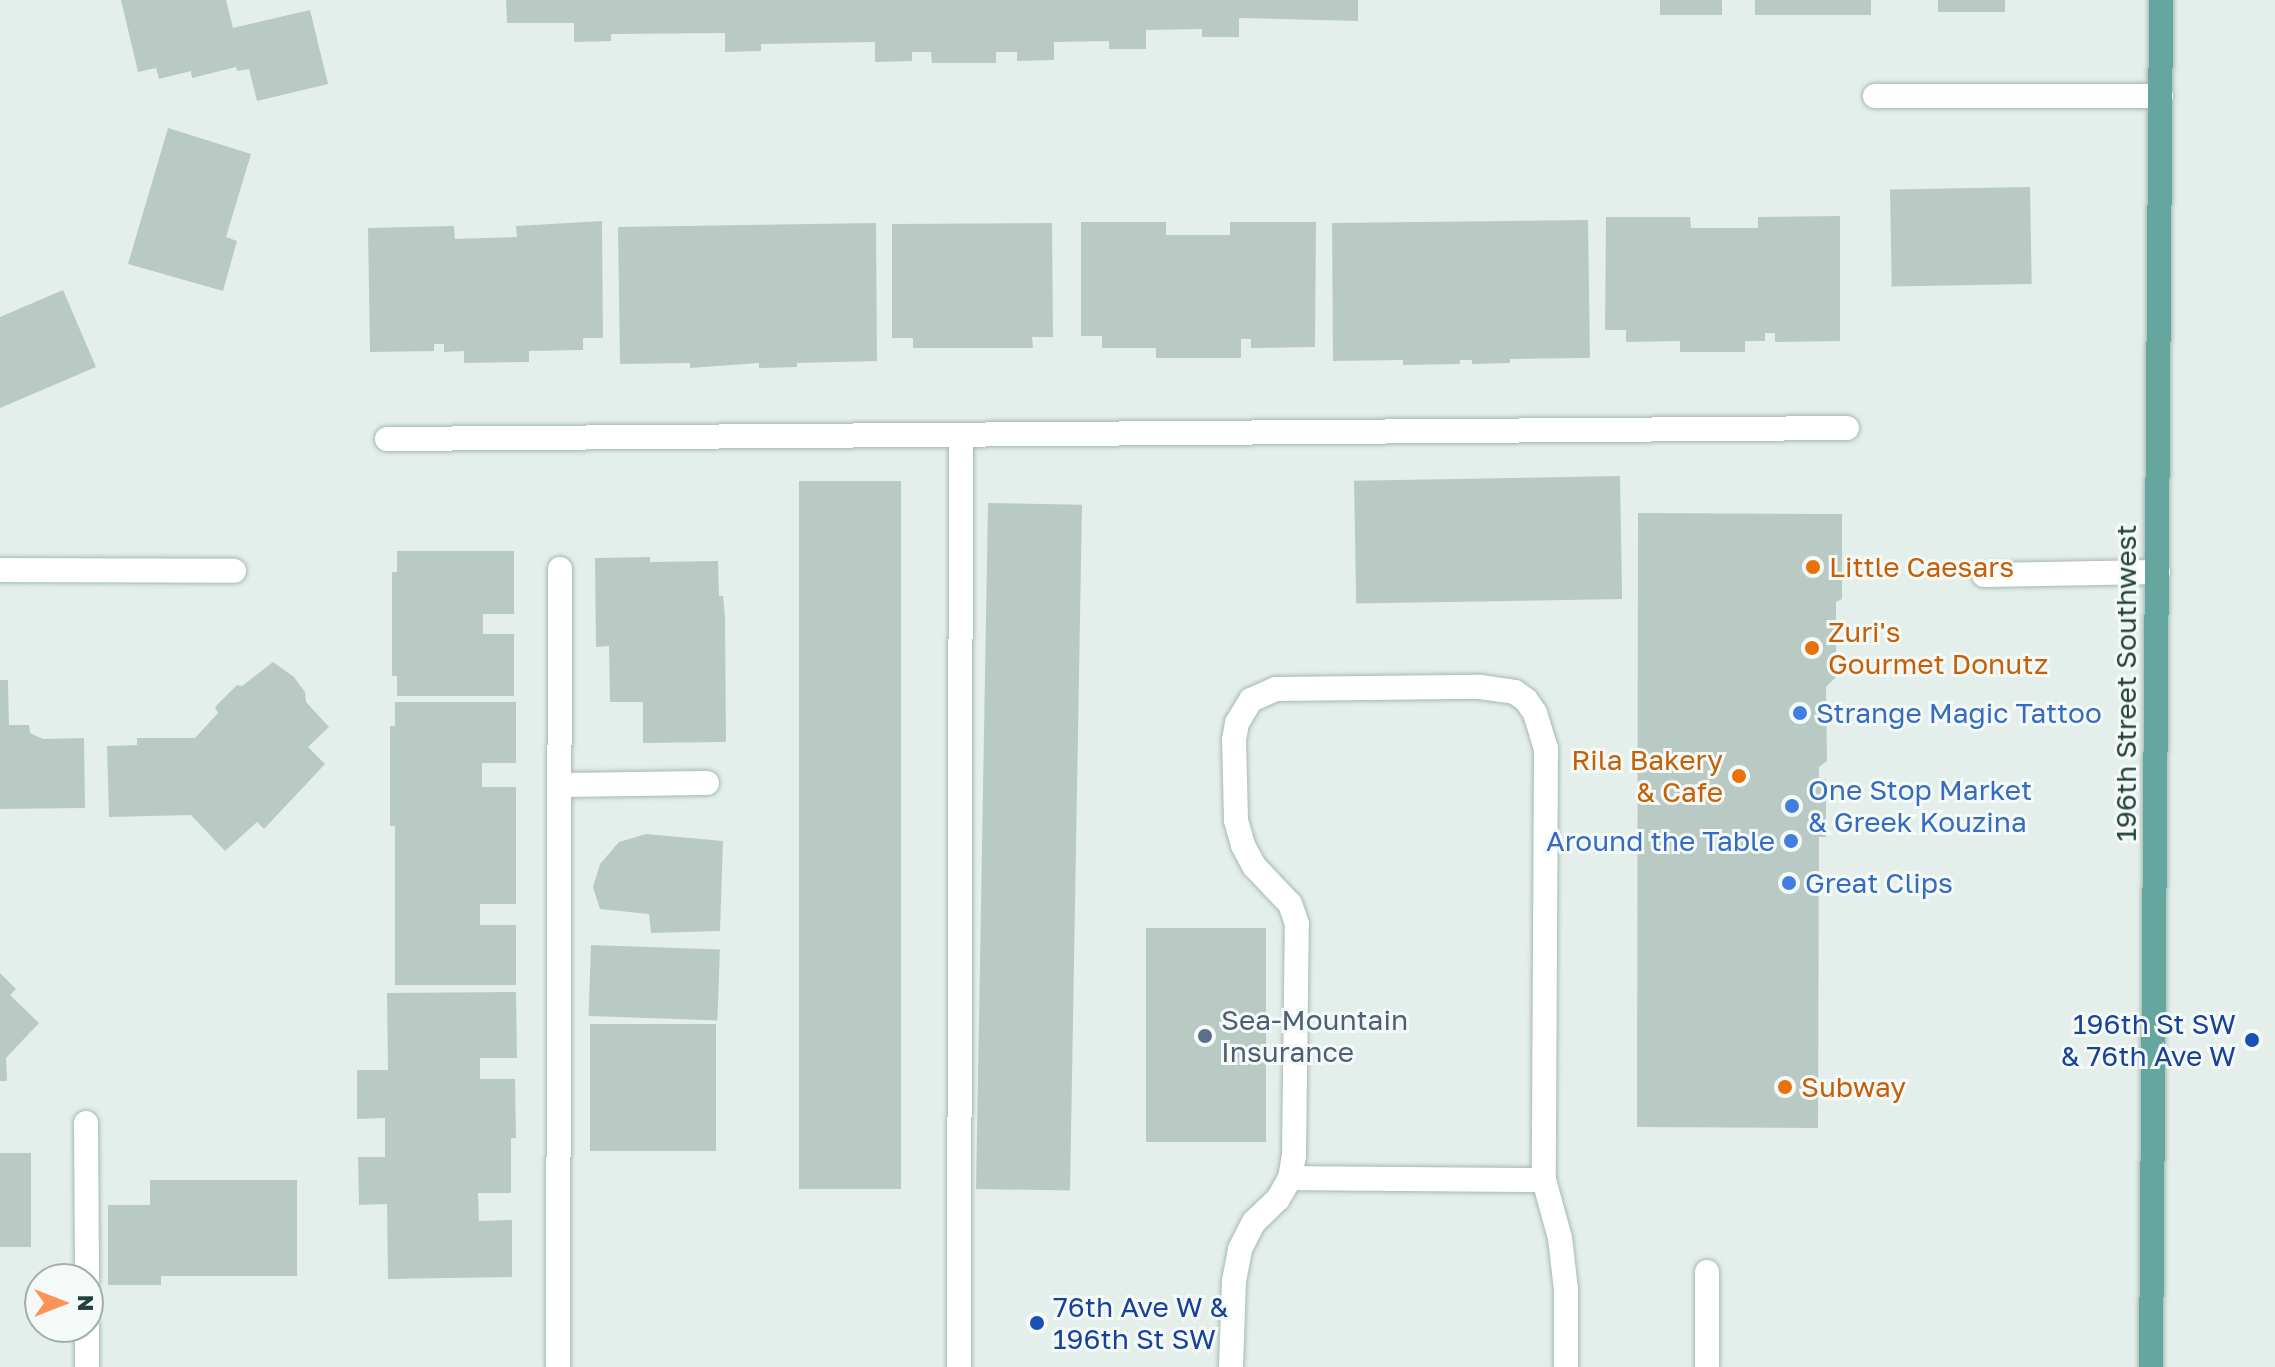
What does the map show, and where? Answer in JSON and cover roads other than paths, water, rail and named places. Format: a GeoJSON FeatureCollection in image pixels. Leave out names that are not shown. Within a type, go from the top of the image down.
{"type":"FeatureCollection","features":[{"type":"Feature","properties":{"kind":"main road","name":"196th Street Southwest"},"geometry":{"type":"LineString","coordinates":[[2151,1367],[2161,0]]}},
{"type":"Feature","properties":{"kind":"lane"},"geometry":{"type":"LineString","coordinates":[[1875,96],[2161,96]]}},
{"type":"Feature","properties":{"kind":"lane"},"geometry":{"type":"LineString","coordinates":[[387,439],[1847,428]]}},
{"type":"Feature","properties":{"kind":"lane"},"geometry":{"type":"LineString","coordinates":[[959,1367],[961,435]]}},
{"type":"Feature","properties":{"kind":"lane"},"geometry":{"type":"LineString","coordinates":[[558,1367],[560,569]]}},
{"type":"Feature","properties":{"kind":"lane"},"geometry":{"type":"LineString","coordinates":[[0,570],[234,571]]}},
{"type":"Feature","properties":{"kind":"lane"},"geometry":{"type":"LineString","coordinates":[[1984,575],[2158,572]]}},
{"type":"Feature","properties":{"kind":"lane"},"geometry":{"type":"LineString","coordinates":[[1231,1367],[1234,1281],[1240,1249],[1254,1222],[1278,1199],[1290,1178],[1294,1156],[1297,924],[1290,904],[1254,866],[1243,845],[1236,820],[1234,740],[1237,723],[1251,700],[1276,689],[1480,687],[1515,692],[1526,700],[1535,713],[1546,748],[1544,1180],[1560,1238],[1565,1277],[1566,1367]]}},
{"type":"Feature","properties":{"kind":"lane"},"geometry":{"type":"LineString","coordinates":[[560,785],[707,783]]}},
{"type":"Feature","properties":{"kind":"lane"},"geometry":{"type":"LineString","coordinates":[[86,1123],[87,1263]]}},
{"type":"Feature","properties":{"kind":"lane"},"geometry":{"type":"LineString","coordinates":[[1290,1178],[1544,1180]]}},
{"type":"Feature","properties":{"kind":"lane"},"geometry":{"type":"LineString","coordinates":[[1707,1272],[1707,1367]]}},
{"type":"Feature","properties":{"kind":"lane"},"geometry":{"type":"LineString","coordinates":[[87,1343],[87,1367]]}},
{"type":"Feature","properties":{"kind":"place","name":"Little Caesars"},"geometry":{"type":"Point","coordinates":[1813,567]}},
{"type":"Feature","properties":{"kind":"place","name":"Zuri's Gourmet Donutz"},"geometry":{"type":"Point","coordinates":[1812,648]}},
{"type":"Feature","properties":{"kind":"place","name":"Strange Magic Tattoo"},"geometry":{"type":"Point","coordinates":[1800,713]}},
{"type":"Feature","properties":{"kind":"place","name":"Rila Bakery & Cafe"},"geometry":{"type":"Point","coordinates":[1739,776]}},
{"type":"Feature","properties":{"kind":"place","name":"One Stop Market & Greek Kouzina"},"geometry":{"type":"Point","coordinates":[1792,806]}},
{"type":"Feature","properties":{"kind":"place","name":"Around the Table"},"geometry":{"type":"Point","coordinates":[1791,841]}},
{"type":"Feature","properties":{"kind":"place","name":"Great Clips"},"geometry":{"type":"Point","coordinates":[1789,883]}},
{"type":"Feature","properties":{"kind":"place","name":"Sea-Mountain Insurance"},"geometry":{"type":"Point","coordinates":[1205,1036]}},
{"type":"Feature","properties":{"kind":"place","name":"196th St SW & 76th Ave W"},"geometry":{"type":"Point","coordinates":[2252,1040]}},
{"type":"Feature","properties":{"kind":"place","name":"Subway"},"geometry":{"type":"Point","coordinates":[1785,1087]}},
{"type":"Feature","properties":{"kind":"place","name":"76th Ave W & 196th St SW"},"geometry":{"type":"Point","coordinates":[1037,1323]}}]}
